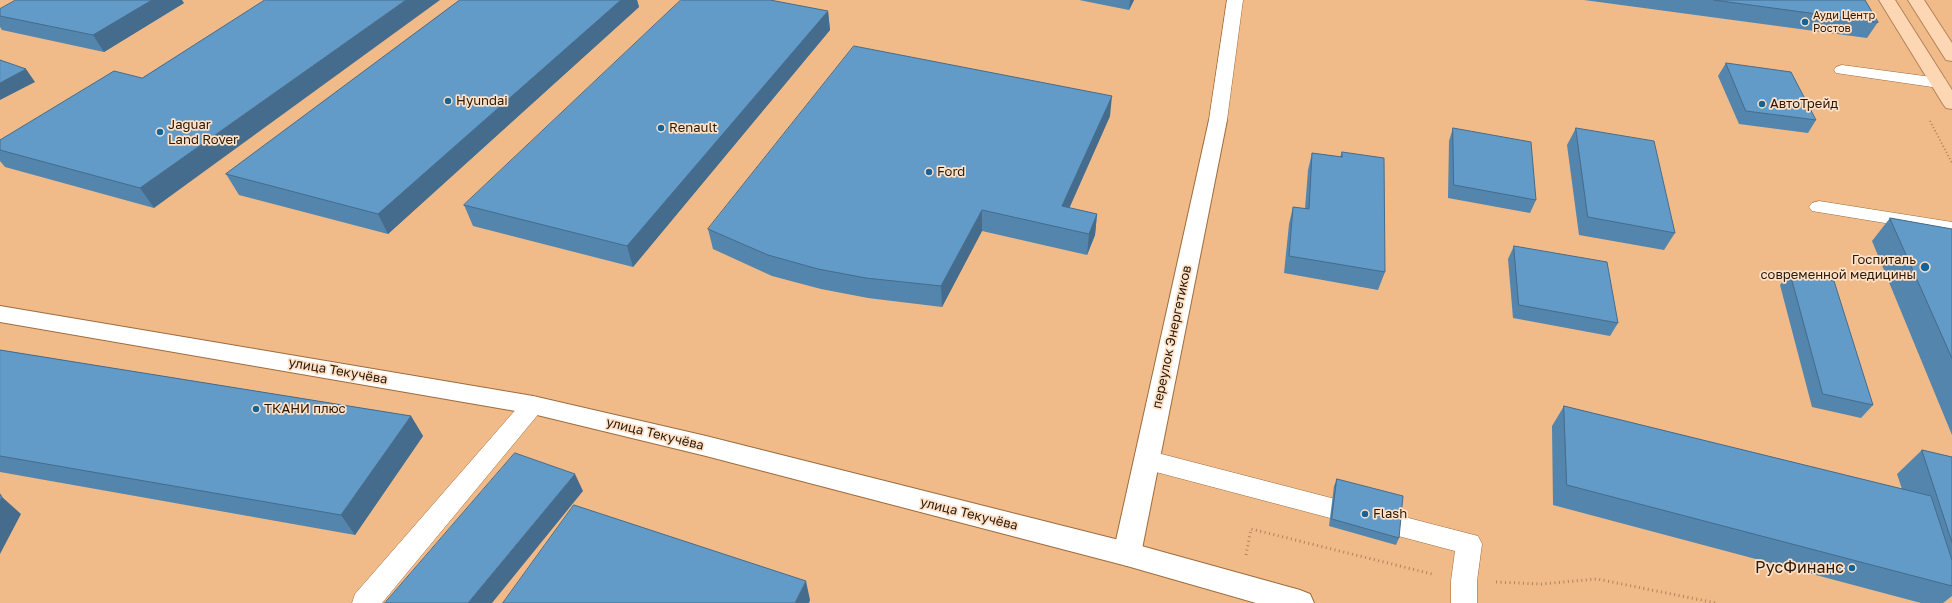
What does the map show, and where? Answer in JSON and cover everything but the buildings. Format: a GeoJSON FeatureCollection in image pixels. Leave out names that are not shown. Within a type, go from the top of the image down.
{"type":"FeatureCollection","features":[{"type":"Feature","properties":{"kind":"main road"},"geometry":{"type":"LineString","coordinates":[[1887,0],[1952,104]]}},
{"type":"Feature","properties":{"kind":"main road"},"geometry":{"type":"LineString","coordinates":[[1916,0],[1951,53]]}},
{"type":"Feature","properties":{"kind":"main road","name":"переулок Энергетиков"},"geometry":{"type":"LineString","coordinates":[[1126,554],[1218,120]]}},
{"type":"Feature","properties":{"kind":"main road","name":"улица Текучёва"},"geometry":{"type":"LineString","coordinates":[[0,314],[533,405],[713,448],[1126,554],[1291,602]]}},
{"type":"Feature","properties":{"kind":"lane"},"geometry":{"type":"LineString","coordinates":[[1218,120],[1235,0]]}},
{"type":"Feature","properties":{"kind":"lane"},"geometry":{"type":"LineString","coordinates":[[1842,70],[1939,83]]}},
{"type":"Feature","properties":{"kind":"lane"},"geometry":{"type":"LineString","coordinates":[[1819,208],[1952,228]]}},
{"type":"Feature","properties":{"kind":"lane"},"geometry":{"type":"LineString","coordinates":[[365,603],[533,405]]}},
{"type":"Feature","properties":{"kind":"lane"},"geometry":{"type":"LineString","coordinates":[[1146,460],[1468,544],[1464,582],[1464,603]]}},
{"type":"Feature","properties":{"kind":"place","name":"Ауди Центр Ростов"},"geometry":{"type":"Point","coordinates":[1805,22]}},
{"type":"Feature","properties":{"kind":"place","name":"Hyundai"},"geometry":{"type":"Point","coordinates":[448,101]}},
{"type":"Feature","properties":{"kind":"place","name":"АвтоТрейд"},"geometry":{"type":"Point","coordinates":[1762,104]}},
{"type":"Feature","properties":{"kind":"place","name":"Renault"},"geometry":{"type":"Point","coordinates":[661,128]}},
{"type":"Feature","properties":{"kind":"place","name":"Jaguar Land Rover"},"geometry":{"type":"Point","coordinates":[160,132]}},
{"type":"Feature","properties":{"kind":"place","name":"Ford"},"geometry":{"type":"Point","coordinates":[929,172]}},
{"type":"Feature","properties":{"kind":"place","name":"Госпиталь современной медицины"},"geometry":{"type":"Point","coordinates":[1925,267]}},
{"type":"Feature","properties":{"kind":"place","name":"ТКАНИ плюс"},"geometry":{"type":"Point","coordinates":[256,409]}},
{"type":"Feature","properties":{"kind":"place","name":"Flash"},"geometry":{"type":"Point","coordinates":[1365,514]}},
{"type":"Feature","properties":{"kind":"place","name":"РусФинанс"},"geometry":{"type":"Point","coordinates":[1852,568]}}]}
